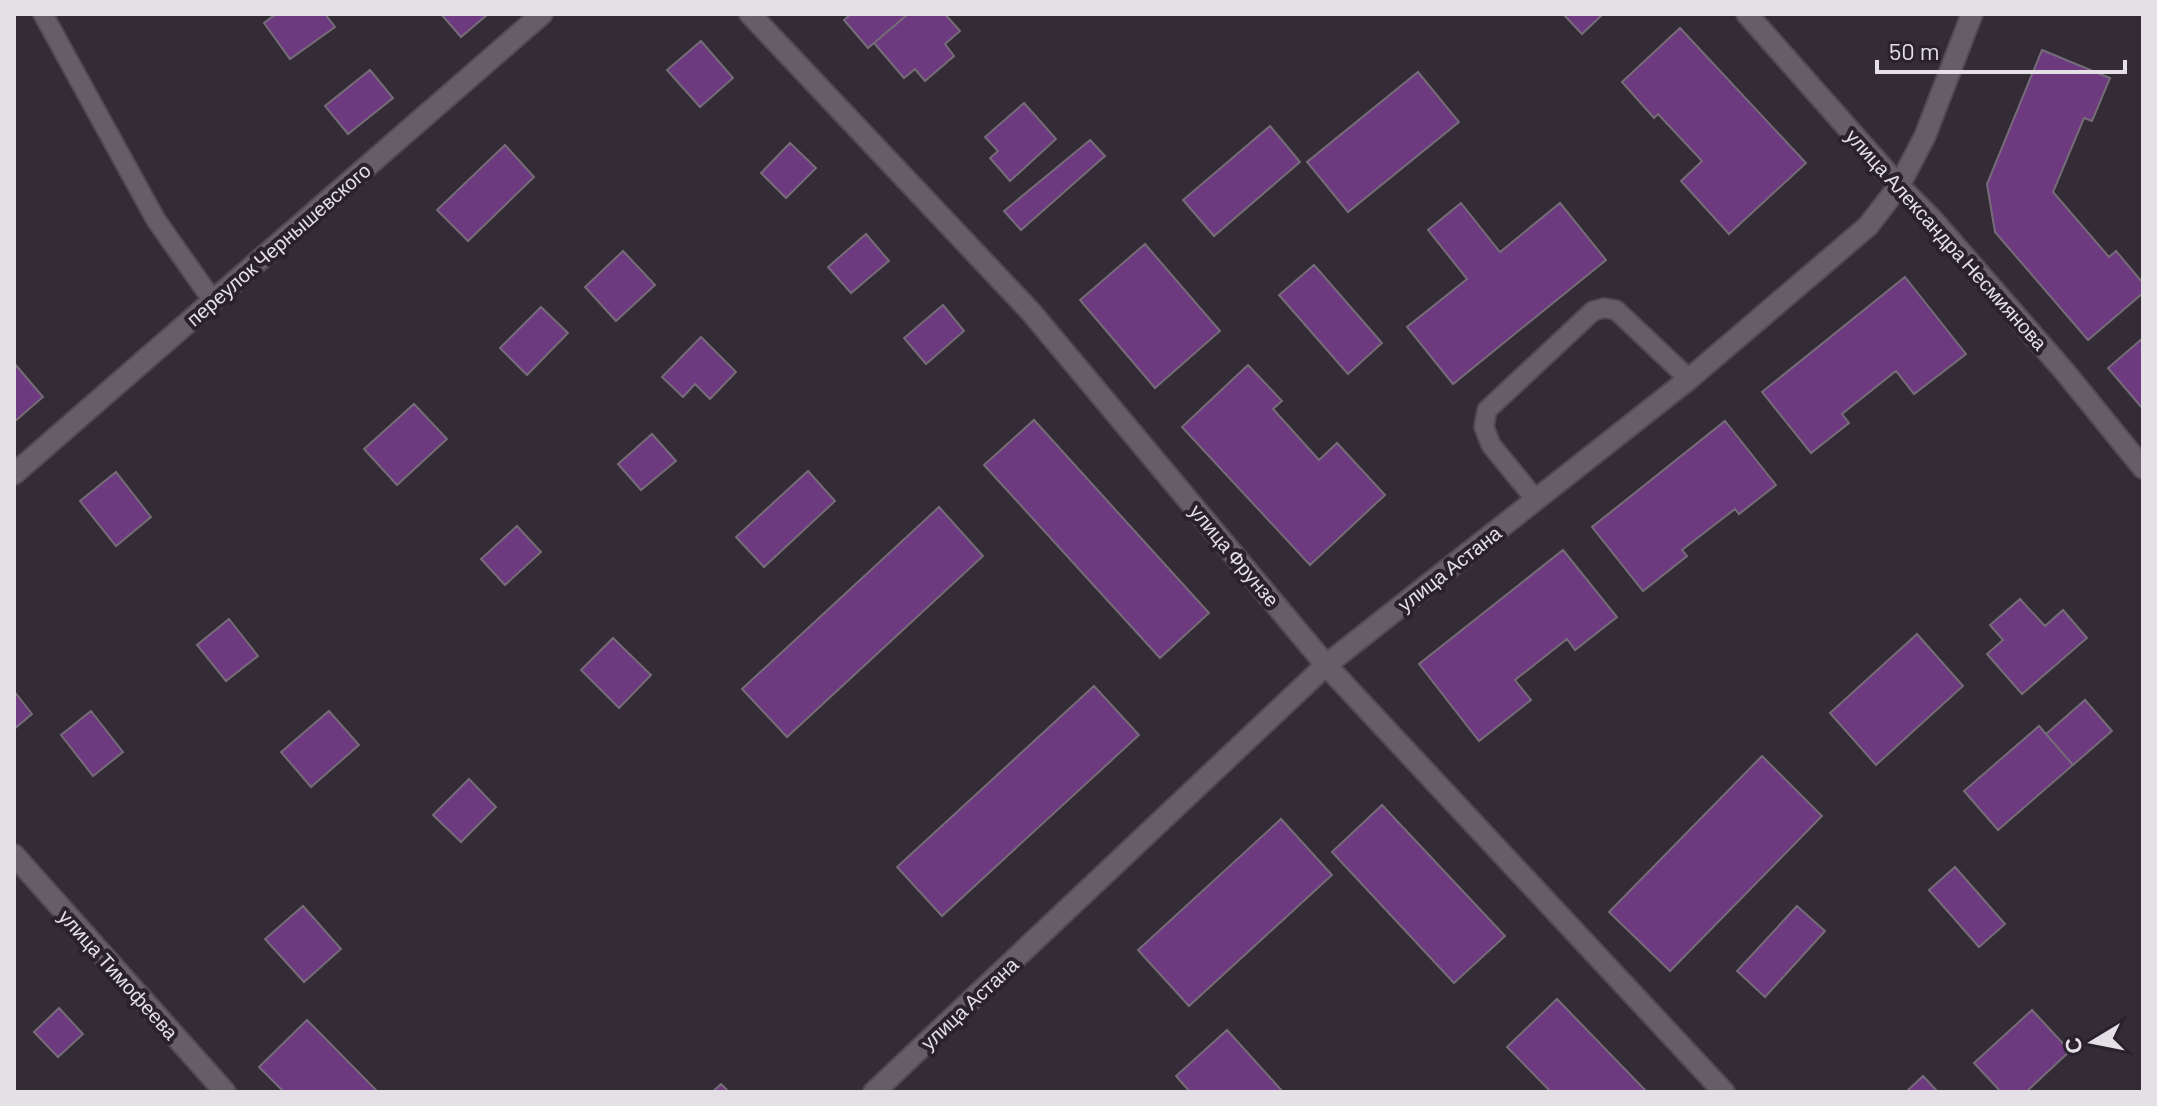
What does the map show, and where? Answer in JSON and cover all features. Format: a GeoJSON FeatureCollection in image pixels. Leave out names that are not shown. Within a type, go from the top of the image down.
{"type":"FeatureCollection","features":[{"type":"Feature","properties":{"kind":"street","name":"переулок Чернышевского"},"geometry":{"type":"LineString","coordinates":[[14,474],[542,14]]}},
{"type":"Feature","properties":{"kind":"street","name":"улица Фрунзе"},"geometry":{"type":"LineString","coordinates":[[750,14],[1031,312],[1326,665],[1724,1092]]}},
{"type":"Feature","properties":{"kind":"street","name":"улица Александра Несмиянова"},"geometry":{"type":"LineString","coordinates":[[1747,14],[2004,301],[2143,468]]}},
{"type":"Feature","properties":{"kind":"street","name":"улица Астана"},"geometry":{"type":"LineString","coordinates":[[874,1092],[1326,665],[1689,379],[1868,226],[1899,186],[1925,136],[1972,14]]}},
{"type":"Feature","properties":{"kind":"street","name":"улица Тимофеева"},"geometry":{"type":"LineString","coordinates":[[14,855],[225,1092]]}},
{"type":"Feature","properties":{"kind":"lane"},"geometry":{"type":"LineString","coordinates":[[43,14],[156,220],[213,301]]}},
{"type":"Feature","properties":{"kind":"lane"},"geometry":{"type":"LineString","coordinates":[[1536,500],[1491,445],[1484,427],[1487,410],[1593,311],[1604,308],[1616,310],[1689,379]]}},
{"type":"Feature","properties":{"kind":"building"},"geometry":{"type":"Polygon","coordinates":[[[276,14],[325,14],[335,27],[290,59],[264,23],[276,14]]]}},
{"type":"Feature","properties":{"kind":"building"},"geometry":{"type":"Polygon","coordinates":[[[441,14],[488,14],[461,37],[441,14]]]}},
{"type":"Feature","properties":{"kind":"building"},"geometry":{"type":"Polygon","coordinates":[[[851,14],[908,14],[868,48],[844,20],[851,14]]]}},
{"type":"Feature","properties":{"kind":"building"},"geometry":{"type":"Polygon","coordinates":[[[908,14],[945,14],[960,31],[945,44],[954,56],[925,81],[915,69],[904,78],[874,43],[908,14]]]}},
{"type":"Feature","properties":{"kind":"building"},"geometry":{"type":"Polygon","coordinates":[[[1563,14],[1603,14],[1582,34],[1563,14]]]}},
{"type":"Feature","properties":{"kind":"building"},"geometry":{"type":"Polygon","coordinates":[[[1680,28],[1806,163],[1729,234],[1681,181],[1702,161],[1658,114],[1654,118],[1622,82],[1680,28]]]}},
{"type":"Feature","properties":{"kind":"building"},"geometry":{"type":"Polygon","coordinates":[[[701,41],[733,78],[700,107],[667,70],[701,41]]]}},
{"type":"Feature","properties":{"kind":"building"},"geometry":{"type":"Polygon","coordinates":[[[2042,50],[2110,78],[2092,121],[2084,118],[2053,192],[2109,257],[2116,251],[2143,283],[2143,293],[2088,340],[1995,232],[1987,184],[2042,50]]]}},
{"type":"Feature","properties":{"kind":"building"},"geometry":{"type":"Polygon","coordinates":[[[370,70],[393,98],[348,134],[325,106],[370,70]]]}},
{"type":"Feature","properties":{"kind":"building"},"geometry":{"type":"Polygon","coordinates":[[[1418,72],[1459,122],[1348,212],[1307,162],[1418,72]]]}},
{"type":"Feature","properties":{"kind":"building"},"geometry":{"type":"Polygon","coordinates":[[[1024,103],[1056,139],[1010,181],[990,158],[998,151],[985,137],[1024,103]]]}},
{"type":"Feature","properties":{"kind":"building"},"geometry":{"type":"Polygon","coordinates":[[[1270,126],[1300,162],[1214,236],[1183,200],[1270,126]]]}},
{"type":"Feature","properties":{"kind":"building"},"geometry":{"type":"Polygon","coordinates":[[[1090,140],[1105,156],[1021,230],[1004,211],[1090,140]]]}},
{"type":"Feature","properties":{"kind":"building"},"geometry":{"type":"Polygon","coordinates":[[[790,143],[816,168],[786,198],[761,173],[790,143]]]}},
{"type":"Feature","properties":{"kind":"building"},"geometry":{"type":"Polygon","coordinates":[[[505,145],[534,177],[468,241],[437,210],[505,145]]]}},
{"type":"Feature","properties":{"kind":"building"},"geometry":{"type":"Polygon","coordinates":[[[1461,203],[1500,252],[1560,203],[1606,260],[1453,384],[1407,327],[1467,279],[1428,230],[1461,203]]]}},
{"type":"Feature","properties":{"kind":"building"},"geometry":{"type":"Polygon","coordinates":[[[866,234],[889,261],[851,293],[828,267],[866,234]]]}},
{"type":"Feature","properties":{"kind":"building"},"geometry":{"type":"Polygon","coordinates":[[[1145,244],[1220,331],[1155,388],[1080,300],[1145,244]]]}},
{"type":"Feature","properties":{"kind":"building"},"geometry":{"type":"Polygon","coordinates":[[[623,251],[655,285],[616,321],[585,287],[623,251]]]}},
{"type":"Feature","properties":{"kind":"building"},"geometry":{"type":"Polygon","coordinates":[[[1314,265],[1382,343],[1348,374],[1279,295],[1314,265]]]}},
{"type":"Feature","properties":{"kind":"building"},"geometry":{"type":"Polygon","coordinates":[[[1905,277],[1966,354],[1914,394],[1896,371],[1842,414],[1849,423],[1811,453],[1762,392],[1905,277]]]}},
{"type":"Feature","properties":{"kind":"building"},"geometry":{"type":"Polygon","coordinates":[[[943,305],[964,331],[926,364],[904,338],[943,305]]]}},
{"type":"Feature","properties":{"kind":"building"},"geometry":{"type":"Polygon","coordinates":[[[541,307],[568,333],[527,375],[500,348],[541,307]]]}},
{"type":"Feature","properties":{"kind":"building"},"geometry":{"type":"Polygon","coordinates":[[[701,337],[736,372],[710,399],[695,384],[683,397],[662,377],[701,337]]]}},
{"type":"Feature","properties":{"kind":"building"},"geometry":{"type":"Polygon","coordinates":[[[2143,338],[2143,409],[2108,368],[2143,338]]]}},
{"type":"Feature","properties":{"kind":"building"},"geometry":{"type":"Polygon","coordinates":[[[14,363],[43,397],[14,422],[14,363]]]}},
{"type":"Feature","properties":{"kind":"building"},"geometry":{"type":"Polygon","coordinates":[[[1248,365],[1282,401],[1273,409],[1319,460],[1337,443],[1385,495],[1310,565],[1182,427],[1248,365]]]}},
{"type":"Feature","properties":{"kind":"building"},"geometry":{"type":"Polygon","coordinates":[[[414,404],[447,439],[397,485],[364,449],[414,404]]]}},
{"type":"Feature","properties":{"kind":"building"},"geometry":{"type":"Polygon","coordinates":[[[1034,420],[1209,613],[1160,658],[984,465],[1034,420]]]}},
{"type":"Feature","properties":{"kind":"building"},"geometry":{"type":"Polygon","coordinates":[[[1725,421],[1776,485],[1739,514],[1735,509],[1682,550],[1687,556],[1643,591],[1592,527],[1725,421]]]}},
{"type":"Feature","properties":{"kind":"building"},"geometry":{"type":"Polygon","coordinates":[[[652,434],[676,461],[641,490],[618,464],[652,434]]]}},
{"type":"Feature","properties":{"kind":"building"},"geometry":{"type":"Polygon","coordinates":[[[808,471],[835,501],[764,567],[736,537],[808,471]]]}},
{"type":"Feature","properties":{"kind":"building"},"geometry":{"type":"Polygon","coordinates":[[[116,472],[151,517],[116,546],[80,501],[116,472]]]}},
{"type":"Feature","properties":{"kind":"building"},"geometry":{"type":"Polygon","coordinates":[[[939,507],[983,556],[787,737],[742,689],[939,507]]]}},
{"type":"Feature","properties":{"kind":"building"},"geometry":{"type":"Polygon","coordinates":[[[517,526],[541,552],[505,585],[481,559],[517,526]]]}},
{"type":"Feature","properties":{"kind":"building"},"geometry":{"type":"Polygon","coordinates":[[[1563,550],[1617,617],[1575,650],[1567,639],[1515,680],[1531,700],[1479,741],[1419,664],[1563,550]]]}},
{"type":"Feature","properties":{"kind":"building"},"geometry":{"type":"Polygon","coordinates":[[[2020,599],[2045,626],[2063,610],[2087,638],[2022,694],[1987,654],[2003,640],[1990,625],[2020,599]]]}},
{"type":"Feature","properties":{"kind":"building"},"geometry":{"type":"Polygon","coordinates":[[[229,619],[258,656],[226,681],[197,645],[229,619]]]}},
{"type":"Feature","properties":{"kind":"building"},"geometry":{"type":"Polygon","coordinates":[[[1917,634],[1963,686],[1876,765],[1830,713],[1917,634]]]}},
{"type":"Feature","properties":{"kind":"building"},"geometry":{"type":"Polygon","coordinates":[[[613,638],[651,675],[619,708],[581,670],[613,638]]]}},
{"type":"Feature","properties":{"kind":"building"},"geometry":{"type":"Polygon","coordinates":[[[1094,686],[1139,735],[942,916],[897,867],[1094,686]]]}},
{"type":"Feature","properties":{"kind":"building"},"geometry":{"type":"Polygon","coordinates":[[[14,691],[32,714],[14,729],[14,691]]]}},
{"type":"Feature","properties":{"kind":"building"},"geometry":{"type":"Polygon","coordinates":[[[2085,700],[2112,731],[2073,765],[2046,734],[2085,700]]]}},
{"type":"Feature","properties":{"kind":"building"},"geometry":{"type":"Polygon","coordinates":[[[91,711],[123,752],[93,776],[61,735],[91,711]]]}},
{"type":"Feature","properties":{"kind":"building"},"geometry":{"type":"Polygon","coordinates":[[[329,711],[359,745],[311,787],[281,752],[329,711]]]}},
{"type":"Feature","properties":{"kind":"building"},"geometry":{"type":"Polygon","coordinates":[[[2039,726],[2073,765],[1998,830],[1964,791],[2039,726]]]}},
{"type":"Feature","properties":{"kind":"building"},"geometry":{"type":"Polygon","coordinates":[[[1762,756],[1822,816],[1670,971],[1609,912],[1762,756]]]}},
{"type":"Feature","properties":{"kind":"building"},"geometry":{"type":"Polygon","coordinates":[[[469,779],[496,807],[461,842],[433,815],[469,779]]]}},
{"type":"Feature","properties":{"kind":"building"},"geometry":{"type":"Polygon","coordinates":[[[1382,805],[1505,936],[1454,983],[1332,852],[1382,805]]]}},
{"type":"Feature","properties":{"kind":"building"},"geometry":{"type":"Polygon","coordinates":[[[1281,819],[1332,875],[1189,1006],[1138,950],[1281,819]]]}},
{"type":"Feature","properties":{"kind":"building"},"geometry":{"type":"Polygon","coordinates":[[[1955,867],[2005,924],[1979,947],[1929,890],[1955,867]]]}},
{"type":"Feature","properties":{"kind":"building"},"geometry":{"type":"Polygon","coordinates":[[[303,906],[341,949],[304,982],[265,939],[303,906]]]}},
{"type":"Feature","properties":{"kind":"building"},"geometry":{"type":"Polygon","coordinates":[[[1797,906],[1825,931],[1765,997],[1737,971],[1797,906]]]}},
{"type":"Feature","properties":{"kind":"building"},"geometry":{"type":"Polygon","coordinates":[[[1557,999],[1647,1092],[1551,1092],[1507,1047],[1557,999]]]}},
{"type":"Feature","properties":{"kind":"building"},"geometry":{"type":"Polygon","coordinates":[[[59,1008],[83,1034],[58,1057],[34,1032],[59,1008]]]}},
{"type":"Feature","properties":{"kind":"building"},"geometry":{"type":"Polygon","coordinates":[[[2032,1010],[2070,1051],[2026,1092],[2001,1092],[1974,1063],[2032,1010]]]}},
{"type":"Feature","properties":{"kind":"building"},"geometry":{"type":"Polygon","coordinates":[[[307,1020],[378,1092],[284,1092],[259,1067],[307,1020]]]}},
{"type":"Feature","properties":{"kind":"building"},"geometry":{"type":"Polygon","coordinates":[[[1227,1030],[1283,1092],[1190,1092],[1176,1076],[1227,1030]]]}},
{"type":"Feature","properties":{"kind":"building"},"geometry":{"type":"Polygon","coordinates":[[[1923,1076],[1938,1092],[1906,1092],[1923,1076]]]}},
{"type":"Feature","properties":{"kind":"building"},"geometry":{"type":"Polygon","coordinates":[[[721,1084],[729,1092],[712,1092],[721,1084]]]}}]}
